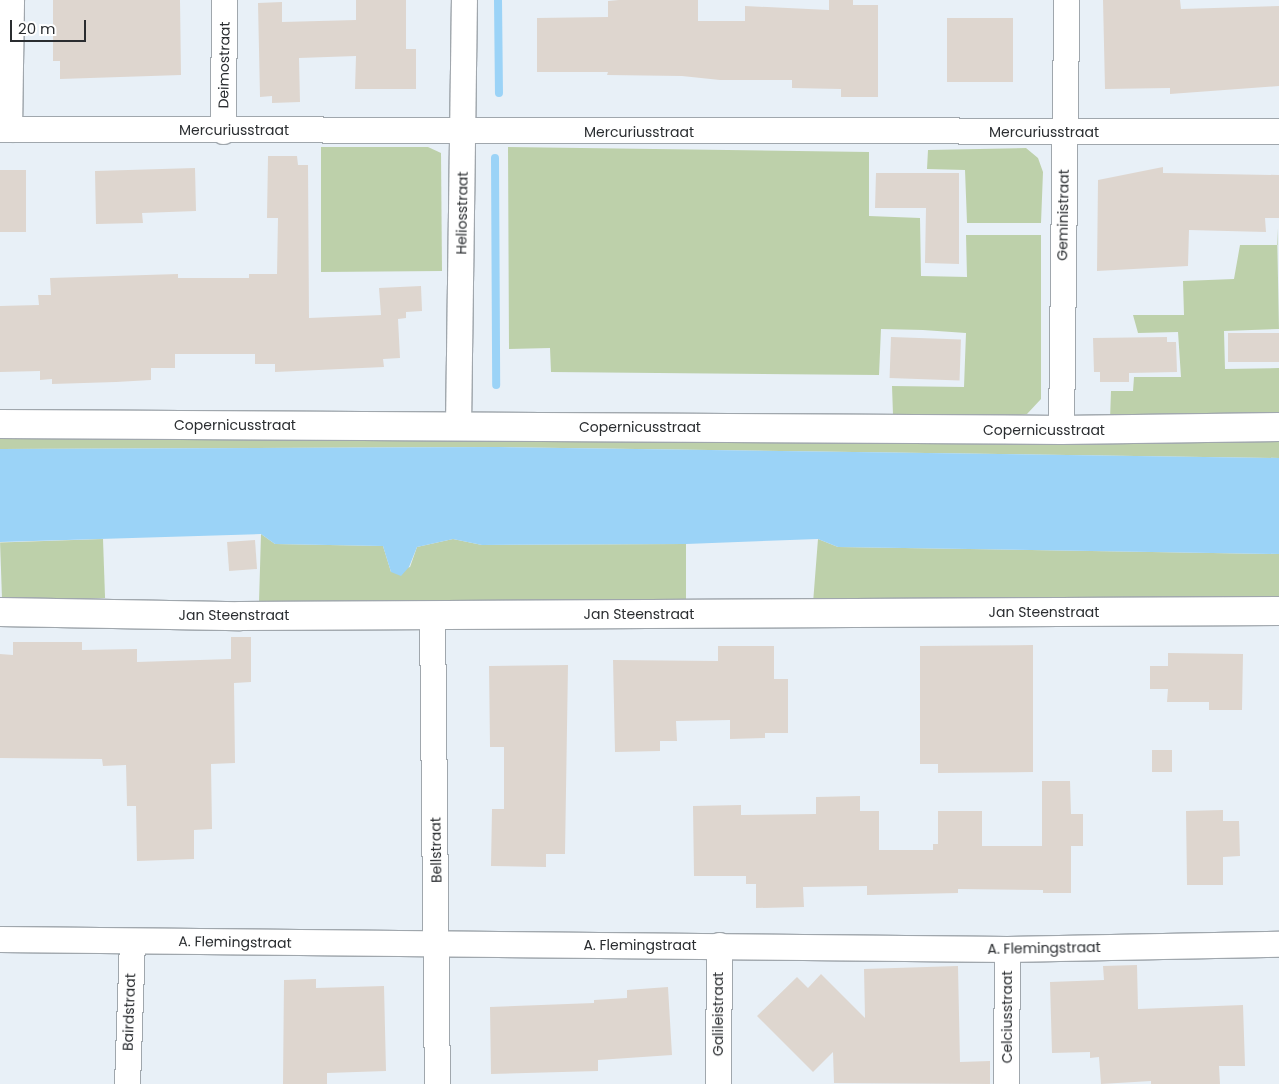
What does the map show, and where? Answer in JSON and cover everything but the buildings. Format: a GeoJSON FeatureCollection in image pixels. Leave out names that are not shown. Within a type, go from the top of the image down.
{"type":"FeatureCollection","features":[{"type":"Feature","properties":{"kind":"street"},"geometry":{"type":"LineString","coordinates":[[4,129],[11,0]]}},
{"type":"Feature","properties":{"kind":"street","name":"Deimostraat"},"geometry":{"type":"LineString","coordinates":[[223,130],[224,0]]}},
{"type":"Feature","properties":{"kind":"street","name":"Heliosstraat"},"geometry":{"type":"LineString","coordinates":[[458,426],[464,131],[464,0]]}},
{"type":"Feature","properties":{"kind":"street","name":"Geministraat"},"geometry":{"type":"LineString","coordinates":[[1061,430],[1066,0]]}},
{"type":"Feature","properties":{"kind":"street","name":"Mercuriusstraat"},"geometry":{"type":"LineString","coordinates":[[4,129],[1064,133],[1279,132]]}},
{"type":"Feature","properties":{"kind":"street","name":"Copernicusstraat"},"geometry":{"type":"LineString","coordinates":[[0,424],[1061,430],[1279,428]]}},
{"type":"Feature","properties":{"kind":"street","name":"Jan Steenstraat"},"geometry":{"type":"LineString","coordinates":[[0,612],[432,615],[1279,611]]}},
{"type":"Feature","properties":{"kind":"street","name":"Bellstraat"},"geometry":{"type":"LineString","coordinates":[[432,615],[438,944],[437,1084]]}},
{"type":"Feature","properties":{"kind":"street","name":"A. Flemingstraat"},"geometry":{"type":"LineString","coordinates":[[0,939],[1007,949],[1279,944]]}},
{"type":"Feature","properties":{"kind":"street","name":"Bairdstraat"},"geometry":{"type":"LineString","coordinates":[[127,1084],[132,941]]}},
{"type":"Feature","properties":{"kind":"street","name":"Galileistraat"},"geometry":{"type":"LineString","coordinates":[[718,1084],[719,945]]}},
{"type":"Feature","properties":{"kind":"street","name":"Celciusstraat"},"geometry":{"type":"LineString","coordinates":[[1006,1084],[1007,949]]}},
{"type":"Feature","properties":{"kind":"green space"},"geometry":{"type":"Polygon","coordinates":[[[321,147],[428,147],[441,153],[442,271],[321,272],[321,147]]]}},
{"type":"Feature","properties":{"kind":"green space"},"geometry":{"type":"Polygon","coordinates":[[[508,147],[869,152],[869,216],[920,218],[921,276],[967,277],[966,235],[1041,235],[1041,399],[1027,414],[1004,417],[893,415],[892,386],[964,387],[966,333],[923,330],[881,329],[879,375],[551,372],[550,348],[509,349],[508,147]]]}},
{"type":"Feature","properties":{"kind":"green space"},"geometry":{"type":"Polygon","coordinates":[[[1026,148],[1038,158],[1043,172],[1041,223],[967,223],[965,170],[927,169],[928,150],[1026,148]]]}},
{"type":"Feature","properties":{"kind":"green space"},"geometry":{"type":"Polygon","coordinates":[[[1240,245],[1277,245],[1279,329],[1224,331],[1225,369],[1279,368],[1279,418],[1110,420],[1111,391],[1133,391],[1134,377],[1181,377],[1178,332],[1138,333],[1133,315],[1184,315],[1183,281],[1234,279],[1240,245]]]}},
{"type":"Feature","properties":{"kind":"green space"},"geometry":{"type":"Polygon","coordinates":[[[0,431],[1279,440],[1279,458],[498,447],[0,449],[0,431]]]}},
{"type":"Feature","properties":{"kind":"green space"},"geometry":{"type":"Polygon","coordinates":[[[261,534],[275,544],[383,546],[391,572],[410,567],[417,547],[453,539],[482,545],[686,544],[686,602],[259,602],[261,534]]]}},
{"type":"Feature","properties":{"kind":"green space"},"geometry":{"type":"Polygon","coordinates":[[[103,539],[105,598],[2,602],[0,543],[103,539]]]}},
{"type":"Feature","properties":{"kind":"green space"},"geometry":{"type":"Polygon","coordinates":[[[818,539],[838,547],[1279,554],[1279,604],[813,603],[818,539]]]}},
{"type":"Feature","properties":{"kind":"water"},"geometry":{"type":"Polygon","coordinates":[[[498,447],[1279,458],[1279,554],[838,547],[818,539],[686,544],[482,545],[453,539],[417,547],[409,567],[401,576],[391,572],[383,546],[275,544],[261,534],[0,542],[0,449],[498,447]]]}},
{"type":"Feature","properties":{"kind":"waterway"},"geometry":{"type":"LineString","coordinates":[[498,0],[499,93]]}},
{"type":"Feature","properties":{"kind":"waterway"},"geometry":{"type":"LineString","coordinates":[[495,158],[496,385]]}}]}
